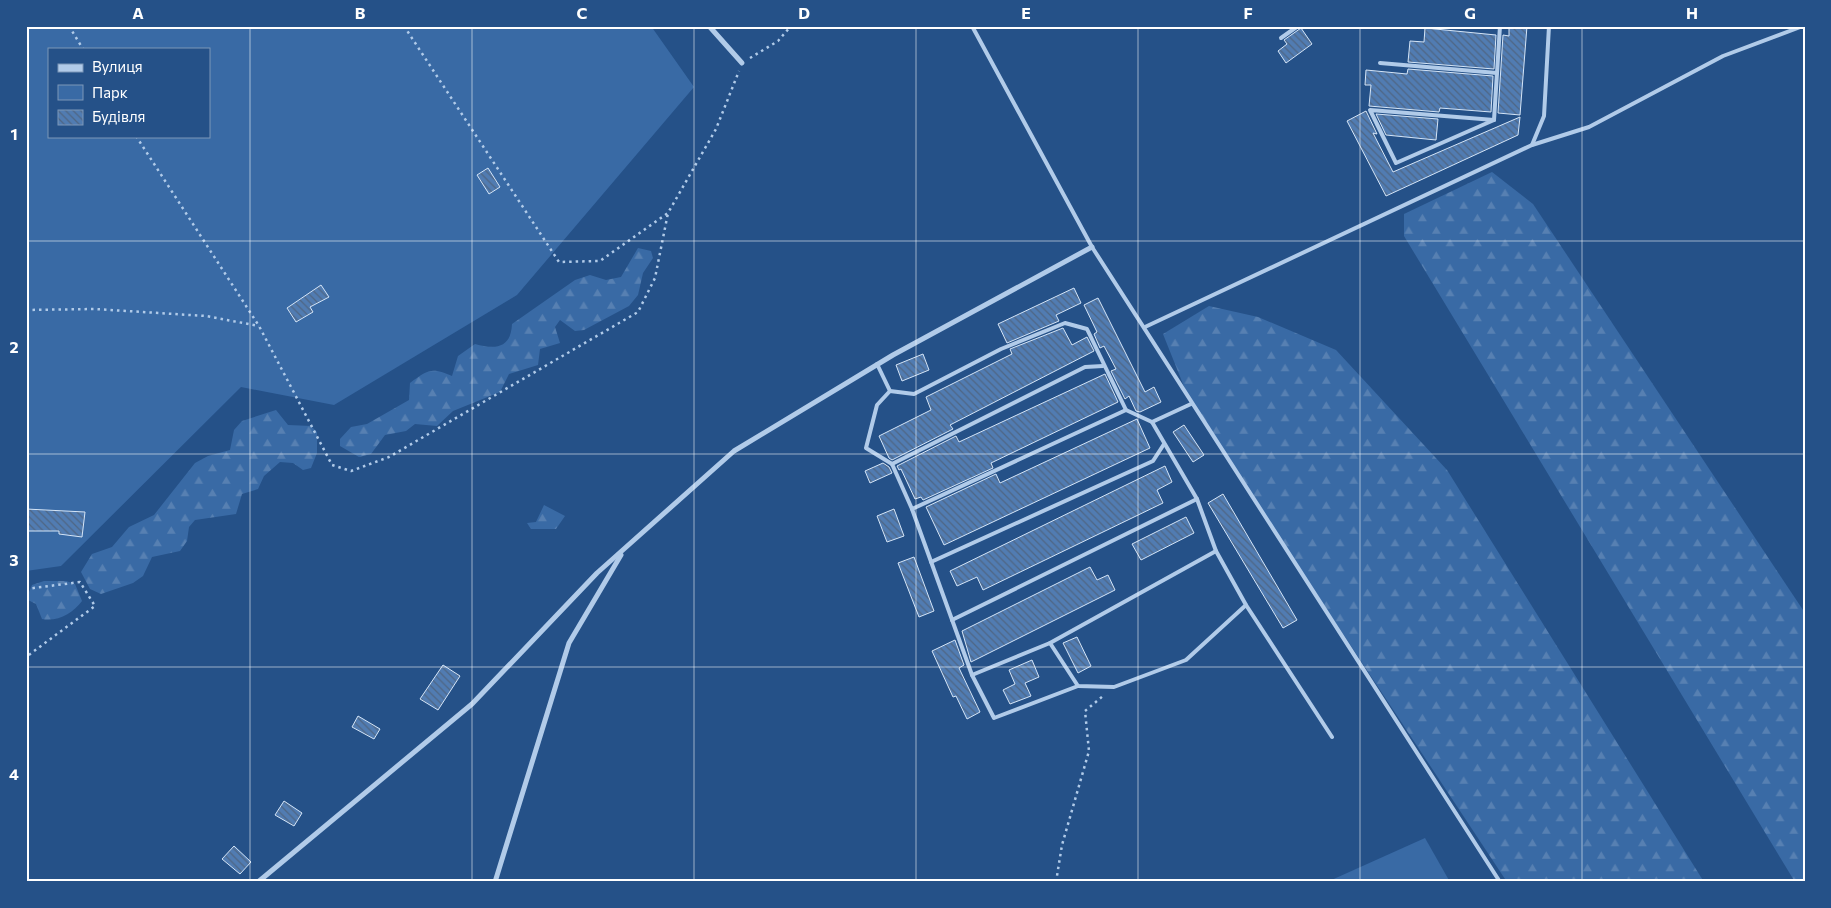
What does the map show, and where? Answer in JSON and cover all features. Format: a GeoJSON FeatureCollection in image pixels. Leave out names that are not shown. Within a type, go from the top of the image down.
{"type":"FeatureCollection","features":[{"type":"Feature","properties":{"kind":"street"},"geometry":{"type":"LineString","coordinates":[[709,26],[742,63]]}},
{"type":"Feature","properties":{"kind":"street"},"geometry":{"type":"LineString","coordinates":[[258,882],[472,704],[598,573],[734,451],[877,364],[1092,247]]}},
{"type":"Feature","properties":{"kind":"street"},"geometry":{"type":"LineString","coordinates":[[495,882],[569,643],[624,549]]}},
{"type":"Feature","properties":{"kind":"lane"},"geometry":{"type":"LineString","coordinates":[[972,26],[1092,247],[1145,328],[1191,404],[1500,882]]}},
{"type":"Feature","properties":{"kind":"lane"},"geometry":{"type":"LineString","coordinates":[[1280,38],[1298,26]]}},
{"type":"Feature","properties":{"kind":"lane"},"geometry":{"type":"LineString","coordinates":[[1494,120],[1500,26]]}},
{"type":"Feature","properties":{"kind":"lane"},"geometry":{"type":"LineString","coordinates":[[1532,145],[1544,116],[1549,26]]}},
{"type":"Feature","properties":{"kind":"lane"},"geometry":{"type":"LineString","coordinates":[[1145,328],[1532,145],[1590,127],[1723,56],[1803,26]]}},
{"type":"Feature","properties":{"kind":"lane"},"geometry":{"type":"LineString","coordinates":[[1380,63],[1497,73]]}},
{"type":"Feature","properties":{"kind":"lane"},"geometry":{"type":"LineString","coordinates":[[1370,110],[1398,112],[1494,120],[1396,163],[1370,110]]}},
{"type":"Feature","properties":{"kind":"lane"},"geometry":{"type":"LineString","coordinates":[[890,391],[914,394],[1001,349],[1065,323],[1087,329],[1103,366],[1126,410],[1152,422],[1197,499],[1216,551],[1246,605],[1332,737]]}},
{"type":"Feature","properties":{"kind":"lane"},"geometry":{"type":"LineString","coordinates":[[877,364],[890,391]]}},
{"type":"Feature","properties":{"kind":"lane"},"geometry":{"type":"LineString","coordinates":[[892,464],[1085,367],[1103,366]]}},
{"type":"Feature","properties":{"kind":"lane"},"geometry":{"type":"LineString","coordinates":[[890,391],[877,405],[866,448],[892,464],[912,509],[972,675],[994,718],[1078,686],[1114,687],[1186,660],[1246,605]]}},
{"type":"Feature","properties":{"kind":"lane"},"geometry":{"type":"LineString","coordinates":[[1152,422],[1191,404]]}},
{"type":"Feature","properties":{"kind":"lane"},"geometry":{"type":"LineString","coordinates":[[912,509],[1126,410]]}},
{"type":"Feature","properties":{"kind":"lane"},"geometry":{"type":"LineString","coordinates":[[930,562],[1153,461],[1164,444]]}},
{"type":"Feature","properties":{"kind":"lane"},"geometry":{"type":"LineString","coordinates":[[952,620],[1197,499]]}},
{"type":"Feature","properties":{"kind":"lane"},"geometry":{"type":"LineString","coordinates":[[972,675],[1050,643],[1216,551]]}},
{"type":"Feature","properties":{"kind":"lane"},"geometry":{"type":"LineString","coordinates":[[1050,643],[1078,686]]}},
{"type":"Feature","properties":{"kind":"path"},"geometry":{"type":"LineString","coordinates":[[69,26],[82,48]]}},
{"type":"Feature","properties":{"kind":"path"},"geometry":{"type":"LineString","coordinates":[[404,26],[559,262],[600,261],[668,213]]}},
{"type":"Feature","properties":{"kind":"path"},"geometry":{"type":"LineString","coordinates":[[137,138],[259,326],[332,465],[351,471],[389,457],[638,312],[655,278],[668,213],[716,129],[742,63],[778,41],[791,26]]}},
{"type":"Feature","properties":{"kind":"path"},"geometry":{"type":"LineString","coordinates":[[26,310],[94,309],[206,316],[259,326]]}},
{"type":"Feature","properties":{"kind":"path"},"geometry":{"type":"LineString","coordinates":[[26,589],[80,582],[95,606],[26,657]]}},
{"type":"Feature","properties":{"kind":"path"},"geometry":{"type":"LineString","coordinates":[[1056,882],[1062,845],[1089,751],[1084,711],[1114,687]]}},
{"type":"Feature","properties":{"kind":"green space"},"geometry":{"type":"Polygon","coordinates":[[[26,26],[651,26],[694,87],[517,295],[334,405],[241,387],[61,566],[26,571],[26,26]]]}},
{"type":"Feature","properties":{"kind":"green space"},"geometry":{"type":"Polygon","coordinates":[[[1492,172],[1533,204],[1805,613],[1805,882],[1795,882],[1404,236],[1404,214],[1492,172]]]}},
{"type":"Feature","properties":{"kind":"green space"},"geometry":{"type":"Polygon","coordinates":[[[638,248],[651,251],[653,258],[643,273],[638,295],[629,306],[584,330],[575,331],[560,320],[555,327],[560,343],[540,349],[538,365],[509,374],[500,392],[453,411],[437,426],[415,424],[406,431],[385,435],[371,454],[359,457],[340,446],[340,439],[351,427],[367,424],[409,400],[410,383],[430,371],[439,371],[452,376],[458,356],[475,344],[489,347],[501,345],[509,338],[512,324],[575,280],[590,275],[606,280],[621,277],[638,248]]]}},
{"type":"Feature","properties":{"kind":"green space"},"geometry":{"type":"Polygon","coordinates":[[[1209,306],[1258,317],[1336,350],[1447,470],[1704,882],[1507,882],[1191,404],[1163,334],[1209,306]]]}},
{"type":"Feature","properties":{"kind":"green space"},"geometry":{"type":"Polygon","coordinates":[[[276,410],[288,425],[311,426],[317,432],[317,453],[311,468],[303,470],[293,463],[280,462],[264,476],[258,489],[242,494],[236,514],[195,520],[189,527],[187,541],[180,551],[152,557],[143,576],[133,583],[101,594],[90,589],[81,572],[92,554],[112,547],[129,527],[154,515],[195,463],[208,456],[230,450],[234,430],[242,421],[276,410]]]}},
{"type":"Feature","properties":{"kind":"green space"},"geometry":{"type":"Polygon","coordinates":[[[544,505],[565,516],[556,529],[531,529],[527,523],[536,522],[544,505]]]}},
{"type":"Feature","properties":{"kind":"green space"},"geometry":{"type":"Polygon","coordinates":[[[44,581],[66,581],[75,584],[82,601],[65,616],[48,620],[42,619],[36,604],[26,599],[32,585],[44,581]]]}},
{"type":"Feature","properties":{"kind":"green space"},"geometry":{"type":"Polygon","coordinates":[[[1425,838],[1450,882],[1327,882],[1425,838]]]}},
{"type":"Feature","properties":{"kind":"building"},"geometry":{"type":"Polygon","coordinates":[[[1509,26],[1527,26],[1520,115],[1498,113],[1503,35],[1509,36],[1509,26]]]}},
{"type":"Feature","properties":{"kind":"building"},"geometry":{"type":"Polygon","coordinates":[[[1301,28],[1312,44],[1286,63],[1278,51],[1287,44],[1284,40],[1301,28]]]}},
{"type":"Feature","properties":{"kind":"building"},"geometry":{"type":"Polygon","coordinates":[[[1425,28],[1496,35],[1494,69],[1408,62],[1410,41],[1424,42],[1425,28]]]}},
{"type":"Feature","properties":{"kind":"building"},"geometry":{"type":"Polygon","coordinates":[[[1408,69],[1493,76],[1491,112],[1440,108],[1439,112],[1369,106],[1371,85],[1365,85],[1366,70],[1407,74],[1408,69]]]}},
{"type":"Feature","properties":{"kind":"building"},"geometry":{"type":"Polygon","coordinates":[[[1366,111],[1377,134],[1373,133],[1393,172],[1520,117],[1518,135],[1386,196],[1347,121],[1366,111]]]}},
{"type":"Feature","properties":{"kind":"building"},"geometry":{"type":"Polygon","coordinates":[[[1376,114],[1438,119],[1436,140],[1386,135],[1376,114]]]}},
{"type":"Feature","properties":{"kind":"building"},"geometry":{"type":"Polygon","coordinates":[[[488,168],[500,187],[489,194],[477,175],[488,168]]]}},
{"type":"Feature","properties":{"kind":"building"},"geometry":{"type":"Polygon","coordinates":[[[321,285],[329,297],[310,307],[313,312],[296,322],[287,308],[321,285]]]}},
{"type":"Feature","properties":{"kind":"building"},"geometry":{"type":"Polygon","coordinates":[[[1074,288],[1081,303],[1056,315],[1059,321],[1007,343],[998,324],[1074,288]]]}},
{"type":"Feature","properties":{"kind":"building"},"geometry":{"type":"Polygon","coordinates":[[[1098,298],[1145,392],[1154,387],[1161,402],[1140,412],[1136,411],[1129,396],[1125,399],[1111,371],[1116,369],[1104,346],[1100,348],[1094,334],[1097,332],[1084,305],[1098,298]]]}},
{"type":"Feature","properties":{"kind":"building"},"geometry":{"type":"Polygon","coordinates":[[[1063,328],[1072,345],[1087,337],[1094,351],[950,425],[953,429],[892,460],[889,458],[879,436],[931,410],[926,397],[1012,354],[1010,349],[1063,328]]]}},
{"type":"Feature","properties":{"kind":"building"},"geometry":{"type":"Polygon","coordinates":[[[923,354],[929,370],[902,381],[896,365],[923,354]]]}},
{"type":"Feature","properties":{"kind":"building"},"geometry":{"type":"Polygon","coordinates":[[[1105,374],[1118,402],[991,463],[993,468],[923,500],[921,497],[915,499],[901,469],[899,470],[897,466],[956,436],[959,442],[1105,374]]]}},
{"type":"Feature","properties":{"kind":"building"},"geometry":{"type":"Polygon","coordinates":[[[1137,419],[1150,448],[944,545],[926,507],[996,474],[1000,483],[1137,419]]]}},
{"type":"Feature","properties":{"kind":"building"},"geometry":{"type":"Polygon","coordinates":[[[1184,425],[1204,455],[1193,462],[1173,432],[1184,425]]]}},
{"type":"Feature","properties":{"kind":"building"},"geometry":{"type":"Polygon","coordinates":[[[883,463],[889,467],[892,473],[870,483],[865,471],[883,463]]]}},
{"type":"Feature","properties":{"kind":"building"},"geometry":{"type":"Polygon","coordinates":[[[1165,466],[1172,482],[1157,490],[1163,503],[983,590],[977,577],[957,586],[950,571],[1165,466]]]}},
{"type":"Feature","properties":{"kind":"building"},"geometry":{"type":"Polygon","coordinates":[[[1223,494],[1297,620],[1283,628],[1208,503],[1223,494]]]}},
{"type":"Feature","properties":{"kind":"building"},"geometry":{"type":"Polygon","coordinates":[[[26,509],[85,512],[82,537],[59,534],[59,531],[26,531],[26,509]]]}},
{"type":"Feature","properties":{"kind":"building"},"geometry":{"type":"Polygon","coordinates":[[[894,509],[904,536],[887,542],[877,516],[894,509]]]}},
{"type":"Feature","properties":{"kind":"building"},"geometry":{"type":"Polygon","coordinates":[[[1186,517],[1194,533],[1141,560],[1132,544],[1186,517]]]}},
{"type":"Feature","properties":{"kind":"building"},"geometry":{"type":"Polygon","coordinates":[[[914,557],[934,611],[919,617],[898,563],[914,557]]]}},
{"type":"Feature","properties":{"kind":"building"},"geometry":{"type":"Polygon","coordinates":[[[1090,567],[1097,580],[1108,575],[1115,590],[971,662],[962,631],[1090,567]]]}},
{"type":"Feature","properties":{"kind":"building"},"geometry":{"type":"Polygon","coordinates":[[[1077,637],[1091,666],[1078,673],[1063,643],[1077,637]]]}},
{"type":"Feature","properties":{"kind":"building"},"geometry":{"type":"Polygon","coordinates":[[[955,640],[964,665],[959,668],[980,712],[967,719],[956,696],[953,697],[932,651],[955,640]]]}},
{"type":"Feature","properties":{"kind":"building"},"geometry":{"type":"Polygon","coordinates":[[[1032,660],[1039,677],[1025,683],[1031,696],[1010,704],[1003,690],[1015,684],[1009,670],[1032,660]]]}},
{"type":"Feature","properties":{"kind":"building"},"geometry":{"type":"Polygon","coordinates":[[[443,665],[460,676],[438,710],[420,699],[443,665]]]}},
{"type":"Feature","properties":{"kind":"building"},"geometry":{"type":"Polygon","coordinates":[[[358,716],[380,729],[374,739],[352,727],[358,716]]]}},
{"type":"Feature","properties":{"kind":"building"},"geometry":{"type":"Polygon","coordinates":[[[284,801],[302,813],[294,826],[275,815],[284,801]]]}},
{"type":"Feature","properties":{"kind":"building"},"geometry":{"type":"Polygon","coordinates":[[[234,846],[251,862],[240,874],[222,859],[234,846]]]}}]}
